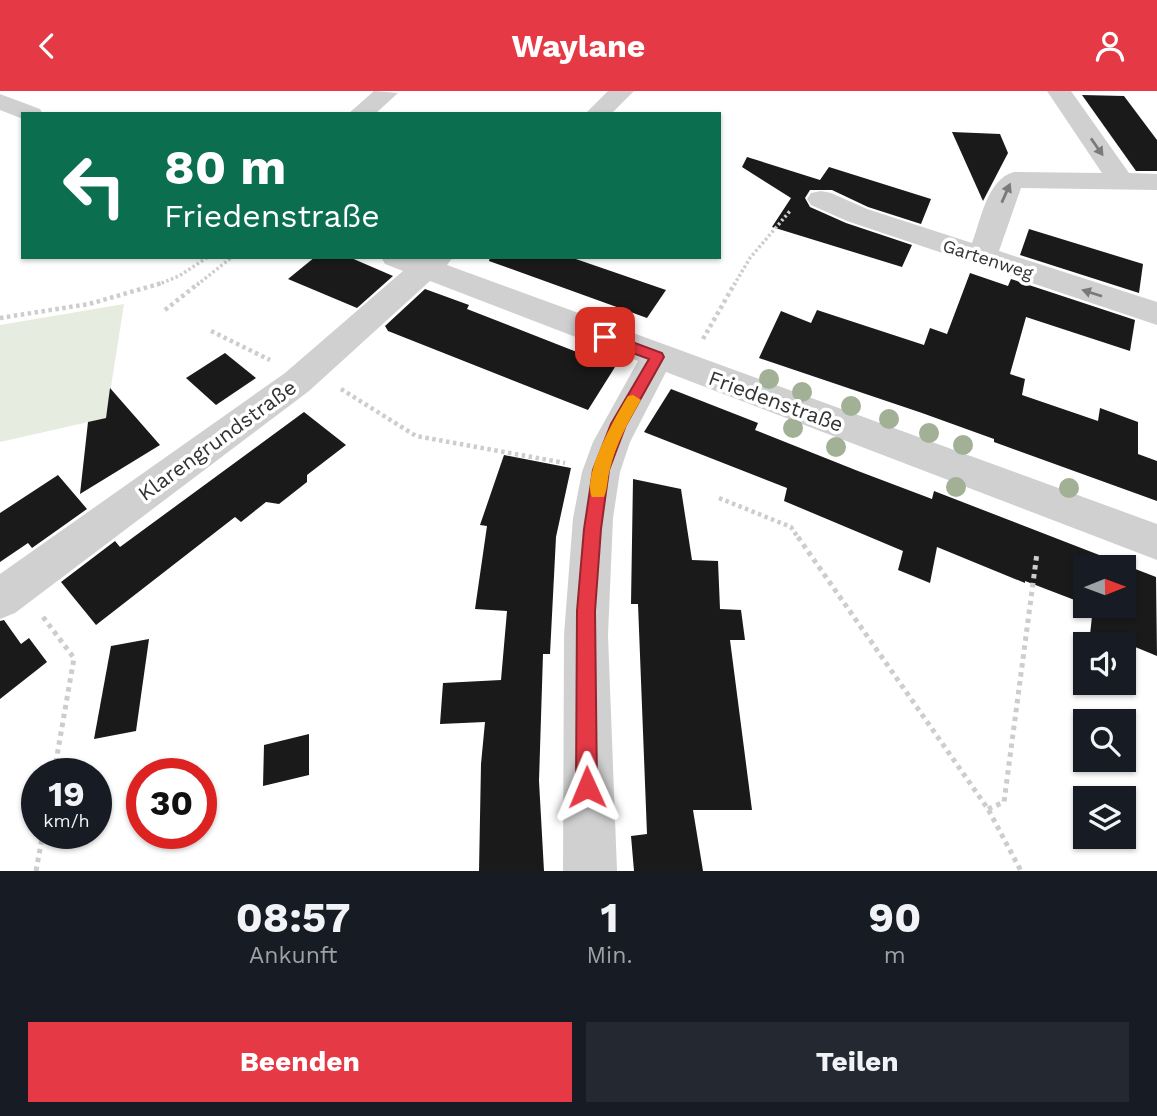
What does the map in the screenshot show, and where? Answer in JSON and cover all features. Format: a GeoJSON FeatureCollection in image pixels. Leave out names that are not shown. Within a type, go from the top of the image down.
{"type":"FeatureCollection","features":[{"type":"Feature","properties":{"kind":"street"},"geometry":{"type":"LineString","coordinates":[[13,110],[35,91]]}},
{"type":"Feature","properties":{"kind":"street"},"geometry":{"type":"LineString","coordinates":[[599,112],[622,91]]}},
{"type":"Feature","properties":{"kind":"street"},"geometry":{"type":"LineString","coordinates":[[1059,91],[1121,181]]}},
{"type":"Feature","properties":{"kind":"street"},"geometry":{"type":"LineString","coordinates":[[362,112],[386,93]]}},
{"type":"Feature","properties":{"kind":"street"},"geometry":{"type":"LineString","coordinates":[[982,257],[1008,184],[1014,180],[1157,183]]}},
{"type":"Feature","properties":{"kind":"street","name":"Gartenweg"},"geometry":{"type":"LineString","coordinates":[[821,199],[857,215],[1157,314]]}},
{"type":"Feature","properties":{"kind":"street","name":"Friedenstraße"},"geometry":{"type":"LineString","coordinates":[[420,261],[672,362],[1157,542]]}},
{"type":"Feature","properties":{"kind":"street","name":"Klarengrundstraße"},"geometry":{"type":"LineString","coordinates":[[10,592],[307,373],[420,261]]}},
{"type":"Feature","properties":{"kind":"street"},"geometry":{"type":"LineString","coordinates":[[590,871],[586,611],[592,529],[601,470],[619,424],[672,362]]}},
{"type":"Feature","properties":{"kind":"path"},"geometry":{"type":"LineString","coordinates":[[672,362],[750,258],[799,200],[821,199]]}},
{"type":"Feature","properties":{"kind":"path"},"geometry":{"type":"LineString","coordinates":[[0,318],[126,294],[176,277],[205,259]]}},
{"type":"Feature","properties":{"kind":"path"},"geometry":{"type":"LineString","coordinates":[[165,310],[229,259]]}},
{"type":"Feature","properties":{"kind":"path"},"geometry":{"type":"LineString","coordinates":[[211,331],[307,373],[416,436],[601,470]]}},
{"type":"Feature","properties":{"kind":"path"},"geometry":{"type":"LineString","coordinates":[[719,498],[791,527],[988,809],[1021,871]]}},
{"type":"Feature","properties":{"kind":"path"},"geometry":{"type":"LineString","coordinates":[[988,809],[1004,802],[1037,553]]}},
{"type":"Feature","properties":{"kind":"path"},"geometry":{"type":"LineString","coordinates":[[10,592],[74,658],[57,758]]}},
{"type":"Feature","properties":{"kind":"path"},"geometry":{"type":"LineString","coordinates":[[36,871],[40,849]]}},
{"type":"Feature","properties":{"kind":"shaded area"},"geometry":{"type":"Polygon","coordinates":[[[124,304],[106,418],[0,442],[0,325],[124,304]]]}},
{"type":"Feature","properties":{"kind":"building"},"geometry":{"type":"Polygon","coordinates":[[[1082,95],[1124,96],[1157,140],[1157,171],[1136,171],[1082,95]]]}},
{"type":"Feature","properties":{"kind":"building"},"geometry":{"type":"Polygon","coordinates":[[[952,132],[1000,134],[1008,153],[983,201],[952,132]]]}},
{"type":"Feature","properties":{"kind":"building"},"geometry":{"type":"Polygon","coordinates":[[[747,157],[820,180],[829,167],[931,199],[921,224],[868,207],[832,190],[810,190],[805,198],[810,207],[846,223],[912,245],[902,267],[772,227],[791,198],[742,167],[747,157]]]}},
{"type":"Feature","properties":{"kind":"building"},"geometry":{"type":"Polygon","coordinates":[[[1029,229],[1143,264],[1139,293],[1020,255],[1029,229]]]}},
{"type":"Feature","properties":{"kind":"building"},"geometry":{"type":"Polygon","coordinates":[[[313,259],[354,259],[393,276],[357,308],[288,279],[313,259]]]}},
{"type":"Feature","properties":{"kind":"building"},"geometry":{"type":"Polygon","coordinates":[[[576,259],[666,290],[647,318],[489,261],[576,259]]]}},
{"type":"Feature","properties":{"kind":"building"},"geometry":{"type":"Polygon","coordinates":[[[970,273],[1008,286],[1011,279],[1135,320],[1130,351],[1026,317],[1010,374],[1025,379],[1022,395],[1098,421],[1100,408],[1138,422],[1138,454],[1157,461],[1157,501],[922,413],[759,358],[781,311],[811,323],[817,310],[924,345],[930,328],[947,334],[970,273]]]}},
{"type":"Feature","properties":{"kind":"building"},"geometry":{"type":"Polygon","coordinates":[[[425,289],[469,305],[467,309],[615,367],[588,410],[388,331],[385,326],[425,289]]]}},
{"type":"Feature","properties":{"kind":"building"},"geometry":{"type":"Polygon","coordinates":[[[225,353],[256,378],[216,405],[186,378],[225,353]]]}},
{"type":"Feature","properties":{"kind":"building"},"geometry":{"type":"Polygon","coordinates":[[[110,388],[160,445],[80,494],[88,422],[106,418],[110,388]]]}},
{"type":"Feature","properties":{"kind":"building"},"geometry":{"type":"Polygon","coordinates":[[[671,389],[758,423],[755,430],[858,471],[932,499],[934,491],[1099,555],[1073,555],[1073,599],[937,547],[930,583],[898,570],[903,551],[784,501],[787,488],[644,432],[671,389]]]}},
{"type":"Feature","properties":{"kind":"building"},"geometry":{"type":"Polygon","coordinates":[[[304,412],[346,445],[307,475],[307,482],[279,504],[266,502],[241,522],[235,517],[96,625],[61,582],[115,541],[120,547],[304,412]]]}},
{"type":"Feature","properties":{"kind":"building"},"geometry":{"type":"Polygon","coordinates":[[[504,455],[571,468],[556,537],[550,654],[543,654],[539,781],[544,871],[479,871],[481,764],[485,722],[440,724],[443,683],[501,680],[507,611],[475,609],[487,526],[480,525],[504,455]]]}},
{"type":"Feature","properties":{"kind":"building"},"geometry":{"type":"Polygon","coordinates":[[[58,475],[87,509],[32,548],[28,543],[0,562],[0,513],[58,475]]]}},
{"type":"Feature","properties":{"kind":"building"},"geometry":{"type":"Polygon","coordinates":[[[633,479],[681,489],[692,560],[718,561],[720,609],[741,610],[745,640],[730,640],[752,810],[693,810],[703,871],[634,871],[631,836],[647,834],[638,604],[631,604],[633,479]]]}},
{"type":"Feature","properties":{"kind":"building"},"geometry":{"type":"Polygon","coordinates":[[[1136,569],[1156,577],[1157,656],[1136,647],[1136,632],[1090,632],[1092,618],[1136,618],[1136,569]]]}},
{"type":"Feature","properties":{"kind":"building"},"geometry":{"type":"Polygon","coordinates":[[[4,620],[21,644],[29,638],[47,662],[0,699],[0,621],[4,620]]]}},
{"type":"Feature","properties":{"kind":"building"},"geometry":{"type":"Polygon","coordinates":[[[149,639],[136,731],[94,739],[111,646],[149,639]]]}},
{"type":"Feature","properties":{"kind":"building"},"geometry":{"type":"Polygon","coordinates":[[[309,734],[309,775],[263,786],[264,745],[309,734]]]}},
{"type":"Feature","properties":{"kind":"slow traffic"},"geometry":{"type":"LineString","coordinates":[[598,493],[601,470],[619,424],[633,400]]}},
{"type":"Feature","properties":{"kind":"route"},"geometry":{"type":"LineString","coordinates":[[587,787],[586,611],[592,529],[601,470],[619,424],[657,357],[605,337]]}}]}
